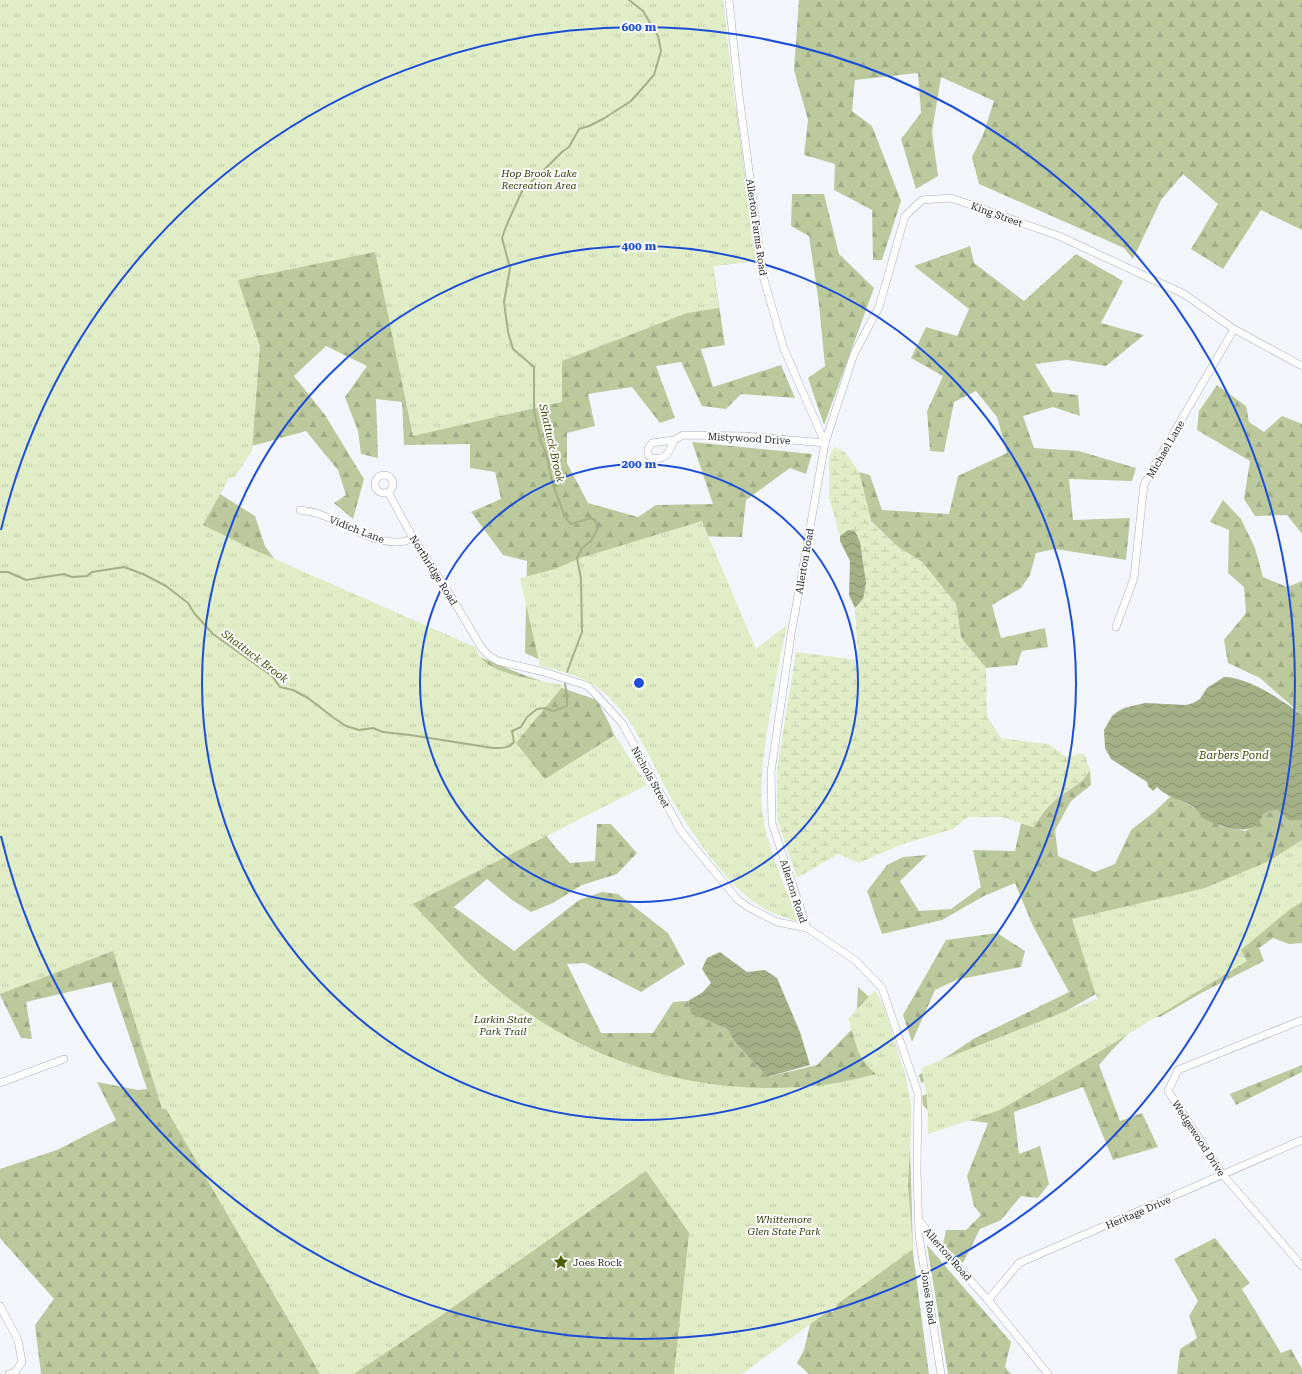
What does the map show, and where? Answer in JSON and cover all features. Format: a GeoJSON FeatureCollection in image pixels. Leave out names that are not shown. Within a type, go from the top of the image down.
{"type":"FeatureCollection","features":[{"type":"Feature","properties":{"kind":"street","name":"Allerton Farms Road"},"geometry":{"type":"LineString","coordinates":[[729,0],[739,95],[763,276],[784,349],[826,443]]}},
{"type":"Feature","properties":{"kind":"street","name":"King Street"},"geometry":{"type":"LineString","coordinates":[[826,443],[854,354],[879,307],[905,216],[922,200],[951,198],[1059,236],[1184,294],[1234,329],[1302,366]]}},
{"type":"Feature","properties":{"kind":"street","name":"Michael Lane"},"geometry":{"type":"LineString","coordinates":[[1116,627],[1134,578],[1144,484],[1234,329]]}},
{"type":"Feature","properties":{"kind":"street","name":"Mistywood Drive"},"geometry":{"type":"LineString","coordinates":[[674,440],[683,435],[745,436],[826,443]]}},
{"type":"Feature","properties":{"kind":"street","name":"Allerton Road"},"geometry":{"type":"LineString","coordinates":[[826,443],[791,635],[771,772],[772,824],[807,928],[855,960],[882,988],[918,1093],[918,1219],[935,1241],[988,1300],[1048,1374]]}},
{"type":"Feature","properties":{"kind":"street","name":"Northridge Road"},"geometry":{"type":"LineString","coordinates":[[388,492],[413,538],[455,603],[481,647]]}},
{"type":"Feature","properties":{"kind":"street","name":"Vidich Lane"},"geometry":{"type":"LineString","coordinates":[[300,510],[319,514],[384,541],[401,542],[413,538]]}},
{"type":"Feature","properties":{"kind":"street","name":"Nichols Street"},"geometry":{"type":"LineString","coordinates":[[481,647],[488,655],[498,661],[544,672],[588,686],[622,723],[681,831],[738,900],[748,908],[777,922],[807,928]]}},
{"type":"Feature","properties":{"kind":"street","name":"Wedgewood Drive"},"geometry":{"type":"LineString","coordinates":[[1302,1020],[1178,1070],[1168,1091],[1222,1175],[1302,1266]]}},
{"type":"Feature","properties":{"kind":"street"},"geometry":{"type":"LineString","coordinates":[[0,1083],[64,1059]]}},
{"type":"Feature","properties":{"kind":"street","name":"Heritage Drive"},"geometry":{"type":"LineString","coordinates":[[988,1300],[1019,1263],[1302,1140]]}},
{"type":"Feature","properties":{"kind":"street","name":"Jones Road"},"geometry":{"type":"LineString","coordinates":[[918,1219],[941,1374]]}},
{"type":"Feature","properties":{"kind":"street"},"geometry":{"type":"LineString","coordinates":[[0,1306],[18,1340],[22,1362],[16,1372],[9,1374]]}},
{"type":"Feature","properties":{"kind":"green space","name":"Hop Brook Lake Recreation Area"},"geometry":{"type":"Polygon","coordinates":[[[0,0],[736,108],[756,261],[713,266],[725,345],[701,349],[713,387],[781,365],[795,398],[741,394],[726,409],[702,406],[681,362],[656,366],[675,418],[660,423],[632,387],[588,394],[595,426],[567,433],[567,463],[588,503],[638,517],[656,505],[713,504],[692,442],[812,454],[806,474],[790,468],[746,500],[742,537],[680,536],[560,669],[525,653],[527,561],[503,555],[471,512],[501,499],[495,472],[470,468],[470,444],[404,445],[402,402],[376,399],[378,458],[361,454],[358,431],[345,397],[367,366],[326,346],[294,376],[325,415],[364,479],[353,519],[334,503],[346,495],[338,470],[306,431],[241,449],[220,494],[255,516],[265,546],[283,571],[425,635],[524,675],[597,700],[610,725],[632,779],[537,824],[570,863],[595,861],[597,824],[611,824],[637,853],[617,874],[582,885],[553,903],[531,912],[512,900],[487,879],[454,907],[514,951],[579,900],[602,892],[618,894],[668,933],[685,964],[641,992],[585,963],[567,964],[601,1033],[653,1033],[673,1002],[688,1001],[692,1013],[727,1029],[735,1042],[767,1077],[817,1065],[856,1025],[858,987],[877,1004],[907,1093],[790,1108],[551,1054],[275,793],[0,0]]]}},
{"type":"Feature","properties":{"kind":"green space"},"geometry":{"type":"Polygon","coordinates":[[[0,0],[723,0],[756,261],[713,266],[719,308],[687,313],[562,361],[562,402],[413,436],[375,252],[238,280],[260,346],[252,451],[235,477],[229,478],[203,525],[250,548],[475,647],[481,658],[487,664],[496,669],[531,679],[564,685],[516,743],[545,779],[615,735],[647,785],[413,904],[459,953],[493,986],[546,1025],[583,1045],[620,1061],[659,1073],[699,1082],[740,1087],[781,1088],[823,1085],[876,1074],[869,1068],[859,1054],[848,1019],[875,990],[884,1007],[905,1074],[911,1104],[908,1184],[913,1249],[742,1374],[674,1374],[689,1233],[646,1171],[442,1315],[354,1374],[320,1374],[166,1109],[162,1109],[113,951],[0,994],[0,0]]]}},
{"type":"Feature","properties":{"kind":"green space"},"geometry":{"type":"Polygon","coordinates":[[[799,0],[1302,0],[1302,230],[1261,210],[1223,269],[1191,249],[1218,204],[1183,174],[1161,200],[1133,259],[1124,248],[979,184],[972,157],[983,135],[994,101],[941,77],[932,132],[938,176],[916,189],[901,139],[921,113],[918,73],[855,80],[852,111],[872,126],[901,201],[882,260],[873,260],[872,210],[834,190],[835,164],[804,155],[808,120],[794,70],[799,0]]]}},
{"type":"Feature","properties":{"kind":"green space"},"geometry":{"type":"Polygon","coordinates":[[[792,194],[824,194],[839,254],[874,288],[824,425],[808,378],[825,366],[819,304],[809,236],[791,226],[792,194]]]}},
{"type":"Feature","properties":{"kind":"green space"},"geometry":{"type":"Polygon","coordinates":[[[970,246],[974,263],[1024,301],[1076,254],[1123,281],[1101,323],[1144,335],[1106,366],[1067,360],[1035,364],[1052,392],[1078,395],[1080,416],[1053,407],[1023,416],[1034,448],[1079,451],[1136,468],[1132,481],[1069,479],[1073,520],[1130,518],[1126,560],[1055,549],[1036,553],[1030,575],[1021,588],[992,605],[1001,638],[1045,628],[1048,647],[1022,651],[1017,665],[986,668],[961,638],[956,604],[922,562],[898,547],[871,521],[859,472],[870,475],[882,510],[949,514],[958,476],[1007,453],[997,417],[976,391],[954,402],[944,452],[930,451],[927,411],[943,376],[911,358],[926,327],[957,336],[969,309],[914,266],[970,246]]]}},
{"type":"Feature","properties":{"kind":"green space"},"geometry":{"type":"Polygon","coordinates":[[[1217,385],[1246,406],[1249,422],[1264,432],[1282,416],[1302,424],[1302,534],[1287,515],[1255,516],[1244,499],[1250,461],[1197,430],[1199,411],[1217,385]]]}},
{"type":"Feature","properties":{"kind":"green space"},"geometry":{"type":"Polygon","coordinates":[[[834,447],[845,452],[859,472],[871,522],[898,547],[922,562],[956,604],[961,638],[986,668],[987,716],[1001,738],[1049,744],[1066,757],[1084,753],[1090,770],[1082,781],[1056,799],[1045,810],[1033,827],[1002,817],[968,817],[953,829],[900,845],[859,863],[838,854],[797,878],[777,819],[777,769],[796,652],[858,660],[855,608],[863,599],[847,530],[840,536],[829,497],[829,457],[834,447]]]}},
{"type":"Feature","properties":{"kind":"green space"},"geometry":{"type":"Polygon","coordinates":[[[1223,500],[1241,519],[1255,548],[1263,577],[1287,587],[1302,581],[1302,715],[1260,678],[1228,663],[1224,640],[1246,613],[1244,587],[1228,573],[1229,530],[1210,522],[1223,500]]]}},
{"type":"Feature","properties":{"kind":"green space"},"geometry":{"type":"Polygon","coordinates":[[[702,521],[756,649],[787,625],[769,720],[763,763],[761,794],[765,828],[769,842],[799,922],[772,912],[757,904],[743,893],[717,865],[704,849],[681,815],[642,742],[617,705],[594,685],[581,678],[540,666],[520,578],[555,569],[580,558],[702,521]]]}},
{"type":"Feature","properties":{"kind":"green space","name":"Whittemore Glen State Park"},"geometry":{"type":"Polygon","coordinates":[[[0,724],[633,1109],[909,1104],[913,1253],[929,1374],[809,1374],[797,1363],[804,1350],[813,1312],[833,1312],[866,1243],[702,1374],[41,1374],[35,1325],[54,1299],[0,1238],[0,1169],[57,1150],[116,1120],[97,1082],[138,1090],[147,1089],[111,982],[26,1002],[32,1039],[21,1038],[0,995],[0,724]]]}},
{"type":"Feature","properties":{"kind":"green space"},"geometry":{"type":"Polygon","coordinates":[[[1090,770],[1091,785],[1071,801],[1055,830],[1058,856],[1095,872],[1115,864],[1131,830],[1153,813],[1171,796],[1197,809],[1220,826],[1245,831],[1253,827],[1263,814],[1271,811],[1279,810],[1288,820],[1302,820],[1302,869],[1096,994],[998,1050],[921,1083],[919,1075],[975,1038],[1069,992],[1033,926],[1015,883],[984,896],[942,920],[882,934],[867,891],[887,865],[903,857],[927,855],[900,881],[919,911],[951,909],[981,887],[973,850],[1015,851],[1021,823],[1033,827],[1045,810],[1056,799],[1082,781],[1090,770]]]}},
{"type":"Feature","properties":{"kind":"green space"},"geometry":{"type":"Polygon","coordinates":[[[1302,840],[1302,902],[1289,910],[1241,950],[1247,961],[1088,1059],[1000,1110],[928,1134],[927,1101],[921,1068],[1097,999],[1072,919],[1205,888],[1269,861],[1302,840]]]}},
{"type":"Feature","properties":{"kind":"green space"},"geometry":{"type":"Polygon","coordinates":[[[1302,879],[1302,943],[1289,944],[1273,938],[1259,948],[1264,961],[1203,992],[1160,1017],[1147,1015],[1099,1065],[1120,1121],[1142,1113],[1158,1147],[1113,1160],[1083,1087],[1014,1112],[1019,1154],[1040,1146],[1049,1184],[1038,1198],[1021,1196],[1001,1220],[980,1229],[963,1263],[943,1244],[946,1230],[966,1230],[981,1215],[974,1206],[967,1176],[988,1123],[959,1119],[940,1124],[923,1105],[922,1096],[979,1074],[1302,879]]]}},
{"type":"Feature","properties":{"kind":"green space"},"geometry":{"type":"Polygon","coordinates":[[[997,933],[1025,951],[1021,967],[956,980],[935,990],[912,1042],[903,1015],[946,940],[997,933]]]}},
{"type":"Feature","properties":{"kind":"green space"},"geometry":{"type":"Polygon","coordinates":[[[1302,1065],[1302,1072],[1236,1105],[1230,1094],[1302,1065]]]}},
{"type":"Feature","properties":{"kind":"green space"},"geometry":{"type":"Polygon","coordinates":[[[1215,1238],[1250,1283],[1242,1289],[1281,1353],[1291,1349],[1302,1369],[1302,1374],[1177,1374],[1180,1349],[1197,1338],[1189,1316],[1198,1301],[1174,1259],[1215,1238]]]}},
{"type":"Feature","properties":{"kind":"green space"},"geometry":{"type":"Polygon","coordinates":[[[927,1245],[1011,1342],[1005,1367],[1011,1374],[948,1374],[927,1245]]]}},
{"type":"Feature","properties":{"kind":"water"},"geometry":{"type":"Polygon","coordinates":[[[848,530],[855,531],[860,542],[866,583],[863,599],[855,608],[849,595],[850,561],[840,541],[840,536],[848,530]]]}},
{"type":"Feature","properties":{"kind":"water","name":"Barbers Pond"},"geometry":{"type":"Polygon","coordinates":[[[1224,677],[1233,678],[1254,685],[1275,696],[1302,715],[1302,820],[1288,820],[1278,810],[1263,814],[1259,822],[1248,829],[1233,829],[1218,825],[1205,819],[1192,806],[1169,795],[1157,787],[1153,791],[1148,786],[1147,782],[1111,759],[1105,748],[1104,730],[1112,716],[1117,712],[1124,708],[1145,703],[1186,705],[1193,703],[1200,699],[1207,688],[1224,677]]]}},
{"type":"Feature","properties":{"kind":"water"},"geometry":{"type":"Polygon","coordinates":[[[720,952],[747,972],[765,970],[777,978],[800,1032],[810,1065],[767,1077],[735,1042],[727,1029],[691,1013],[688,1001],[703,992],[711,983],[702,969],[707,958],[720,952]]]}},
{"type":"Feature","properties":{"kind":"waterway","name":"Shattuck Brook"},"geometry":{"type":"LineString","coordinates":[[567,672],[582,632],[581,579],[577,558],[582,548],[591,541],[598,527],[595,520],[591,518],[571,524],[565,517],[552,482],[546,453],[541,442],[534,411],[534,367],[513,349],[508,332],[504,302],[510,268],[502,238],[523,189],[569,147],[579,129],[603,119],[631,101],[654,75],[661,51],[658,36],[643,11],[629,0]]}},
{"type":"Feature","properties":{"kind":"waterway","name":"Shattuck Brook"},"geometry":{"type":"LineString","coordinates":[[0,572],[8,572],[26,580],[64,574],[72,577],[87,576],[92,572],[124,567],[143,574],[166,586],[188,603],[194,613],[213,634],[272,676],[280,687],[293,690],[308,698],[346,726],[359,730],[373,728],[383,732],[493,748],[504,748],[514,742],[512,731],[521,727],[527,717],[537,709],[545,708],[553,711],[567,706],[565,684]]}},
{"type":"Feature","properties":{"kind":"place","name":"Joes Rock"},"geometry":{"type":"Point","coordinates":[561,1262]}},
{"type":"Feature","properties":{"kind":"park label","name":"Larkin State Park Trail"},"geometry":{"type":"Point","coordinates":[503,1024]}}]}
